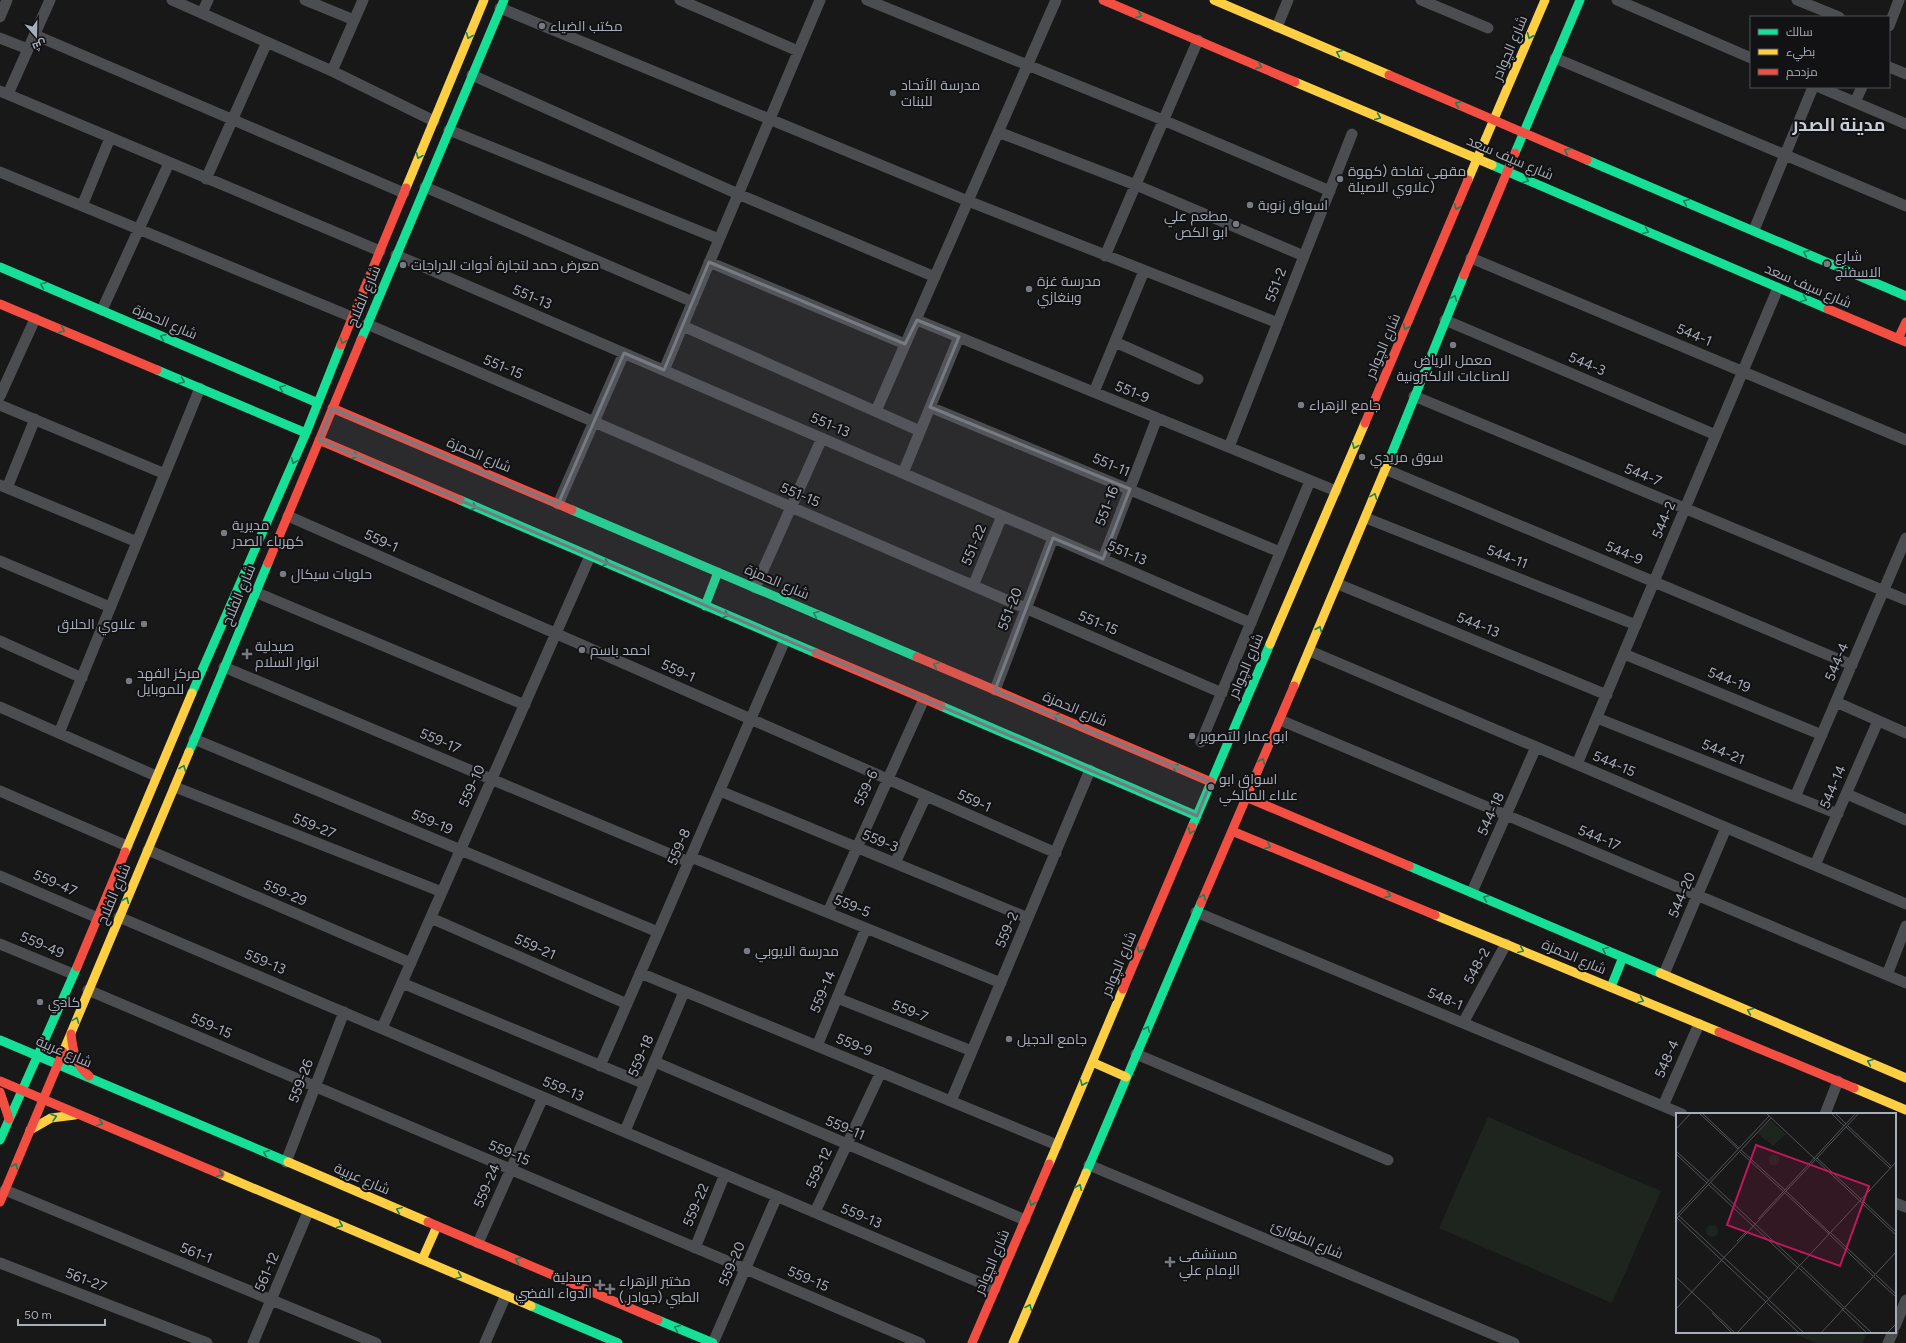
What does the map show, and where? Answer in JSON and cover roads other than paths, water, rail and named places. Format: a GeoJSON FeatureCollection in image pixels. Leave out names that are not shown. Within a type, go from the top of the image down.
{"type":"FeatureCollection","features":[{"type":"Feature","properties":{"kind":"main road","name":"شارع الفلاح"},"geometry":{"type":"LineString","coordinates":[[0,1140],[98,918],[156,776],[306,433],[352,317],[484,0]]}},
{"type":"Feature","properties":{"kind":"main road","name":"شارع سيف سعد"},"geometry":{"type":"LineString","coordinates":[[1103,0],[1902,341]]}},
{"type":"Feature","properties":{"kind":"main road","name":"شارع سيف سعد"},"geometry":{"type":"LineString","coordinates":[[1214,0],[1906,296]]}},
{"type":"Feature","properties":{"kind":"main road","name":"شارع الچوادر"},"geometry":{"type":"LineString","coordinates":[[972,1343],[1545,0]]}},
{"type":"Feature","properties":{"kind":"main road"},"geometry":{"type":"LineString","coordinates":[[1013,1343],[1196,912],[1310,651],[1366,518],[1470,258],[1580,0]]}},
{"type":"Feature","properties":{"kind":"main road","name":"شارع الفلاح"},"geometry":{"type":"LineString","coordinates":[[0,1202],[502,4]]}},
{"type":"Feature","properties":{"kind":"main road","name":"شارع الحمزة"},"geometry":{"type":"LineString","coordinates":[[0,266],[318,403]]}},
{"type":"Feature","properties":{"kind":"main road"},"geometry":{"type":"LineString","coordinates":[[0,304],[306,433]]}},
{"type":"Feature","properties":{"kind":"main road"},"geometry":{"type":"LineString","coordinates":[[1902,341],[1906,322]]}},
{"type":"Feature","properties":{"kind":"main road","name":"شارع الحمزة"},"geometry":{"type":"LineString","coordinates":[[332,408],[1211,782]]}},
{"type":"Feature","properties":{"kind":"main road"},"geometry":{"type":"LineString","coordinates":[[319,440],[1197,816]]}},
{"type":"Feature","properties":{"kind":"main road"},"geometry":{"type":"LineString","coordinates":[[705,606],[718,572]]}},
{"type":"Feature","properties":{"kind":"main road","name":"شارع الحمزة"},"geometry":{"type":"LineString","coordinates":[[1246,797],[1906,1078]]}},
{"type":"Feature","properties":{"kind":"main road","name":"شارع الحمزة"},"geometry":{"type":"LineString","coordinates":[[1232,831],[1906,1110]]}},
{"type":"Feature","properties":{"kind":"main road"},"geometry":{"type":"LineString","coordinates":[[1611,988],[1623,957]]}},
{"type":"Feature","properties":{"kind":"main road"},"geometry":{"type":"LineString","coordinates":[[2,1041],[18,1044],[32,1041],[48,1030]]}},
{"type":"Feature","properties":{"kind":"main road"},"geometry":{"type":"LineString","coordinates":[[70,1033],[73,1053],[79,1068],[93,1079]]}},
{"type":"Feature","properties":{"kind":"main road","name":"شارع عربية"},"geometry":{"type":"LineString","coordinates":[[2,1041],[713,1343]]}},
{"type":"Feature","properties":{"kind":"main road"},"geometry":{"type":"LineString","coordinates":[[1092,1062],[1126,1077]]}},
{"type":"Feature","properties":{"kind":"main road"},"geometry":{"type":"LineString","coordinates":[[0,1081],[618,1343]]}},
{"type":"Feature","properties":{"kind":"main road"},"geometry":{"type":"LineString","coordinates":[[0,1092],[9,1119]]}},
{"type":"Feature","properties":{"kind":"main road"},"geometry":{"type":"LineString","coordinates":[[30,1130],[40,1121],[57,1115],[80,1115]]}},
{"type":"Feature","properties":{"kind":"main road"},"geometry":{"type":"LineString","coordinates":[[422,1260],[437,1226]]}},
{"type":"Feature","properties":{"kind":"street"},"geometry":{"type":"LineString","coordinates":[[0,17],[7,0]]}},
{"type":"Feature","properties":{"kind":"street"},"geometry":{"type":"LineString","coordinates":[[50,0],[35,35],[4,93],[380,251]]}},
{"type":"Feature","properties":{"kind":"street"},"geometry":{"type":"LineString","coordinates":[[172,0],[332,71],[434,121]]}},
{"type":"Feature","properties":{"kind":"street"},"geometry":{"type":"LineString","coordinates":[[202,13],[208,0]]}},
{"type":"Feature","properties":{"kind":"street"},"geometry":{"type":"LineString","coordinates":[[305,0],[354,20]]}},
{"type":"Feature","properties":{"kind":"street"},"geometry":{"type":"LineString","coordinates":[[332,71],[363,0]]}},
{"type":"Feature","properties":{"kind":"street"},"geometry":{"type":"LineString","coordinates":[[680,0],[798,51]]}},
{"type":"Feature","properties":{"kind":"street"},"geometry":{"type":"LineString","coordinates":[[664,370],[820,0]]}},
{"type":"Feature","properties":{"kind":"street"},"geometry":{"type":"LineString","coordinates":[[867,0],[1028,64],[1330,191]]}},
{"type":"Feature","properties":{"kind":"street"},"geometry":{"type":"LineString","coordinates":[[876,411],[1056,0]]}},
{"type":"Feature","properties":{"kind":"street"},"geometry":{"type":"LineString","coordinates":[[1276,27],[1288,0]]}},
{"type":"Feature","properties":{"kind":"street"},"geometry":{"type":"LineString","coordinates":[[1421,0],[1488,28]]}},
{"type":"Feature","properties":{"kind":"street"},"geometry":{"type":"LineString","coordinates":[[1617,0],[1750,58]]}},
{"type":"Feature","properties":{"kind":"street"},"geometry":{"type":"LineString","coordinates":[[1797,0],[1837,16]]}},
{"type":"Feature","properties":{"kind":"street"},"geometry":{"type":"LineString","coordinates":[[1890,23],[1899,0]]}},
{"type":"Feature","properties":{"kind":"street"},"geometry":{"type":"LineString","coordinates":[[502,4],[770,119],[968,201],[1278,323]]}},
{"type":"Feature","properties":{"kind":"street"},"geometry":{"type":"LineString","coordinates":[[35,35],[404,193]]}},
{"type":"Feature","properties":{"kind":"street"},"geometry":{"type":"LineString","coordinates":[[0,38],[28,49]]}},
{"type":"Feature","properties":{"kind":"street"},"geometry":{"type":"LineString","coordinates":[[1105,256],[1198,40]]}},
{"type":"Feature","properties":{"kind":"street"},"geometry":{"type":"LineString","coordinates":[[206,179],[267,42]]}},
{"type":"Feature","properties":{"kind":"street"},"geometry":{"type":"LineString","coordinates":[[1555,58],[1906,206]]}},
{"type":"Feature","properties":{"kind":"street"},"geometry":{"type":"LineString","coordinates":[[1890,67],[1906,74]]}},
{"type":"Feature","properties":{"kind":"street"},"geometry":{"type":"LineString","coordinates":[[472,75],[738,194],[934,277]]}},
{"type":"Feature","properties":{"kind":"street"},"geometry":{"type":"LineString","coordinates":[[1754,230],[1784,154],[1813,88]]}},
{"type":"Feature","properties":{"kind":"street"},"geometry":{"type":"LineString","coordinates":[[1822,88],[1906,124]]}},
{"type":"Feature","properties":{"kind":"street"},"geometry":{"type":"LineString","coordinates":[[1854,102],[1861,88]]}},
{"type":"Feature","properties":{"kind":"street"},"geometry":{"type":"LineString","coordinates":[[449,130],[719,239]]}},
{"type":"Feature","properties":{"kind":"street"},"geometry":{"type":"LineString","coordinates":[[998,132],[1136,185],[1304,256]]}},
{"type":"Feature","properties":{"kind":"street","name":"551-2"},"geometry":{"type":"LineString","coordinates":[[1229,447],[1352,134]]}},
{"type":"Feature","properties":{"kind":"street"},"geometry":{"type":"LineString","coordinates":[[82,206],[110,138]]}},
{"type":"Feature","properties":{"kind":"street"},"geometry":{"type":"LineString","coordinates":[[102,310],[168,163]]}},
{"type":"Feature","properties":{"kind":"street"},"geometry":{"type":"LineString","coordinates":[[0,172],[352,317]]}},
{"type":"Feature","properties":{"kind":"street"},"geometry":{"type":"LineString","coordinates":[[425,187],[693,302]]}},
{"type":"Feature","properties":{"kind":"street","name":"551-13"},"geometry":{"type":"LineString","coordinates":[[396,255],[1251,623]]}},
{"type":"Feature","properties":{"kind":"street","name":"544-1"},"geometry":{"type":"LineString","coordinates":[[1470,258],[1906,440]]}},
{"type":"Feature","properties":{"kind":"street"},"geometry":{"type":"LineString","coordinates":[[709,262],[905,344]]}},
{"type":"Feature","properties":{"kind":"street"},"geometry":{"type":"LineString","coordinates":[[1094,392],[1144,271]]}},
{"type":"Feature","properties":{"kind":"street","name":"544-2"},"geometry":{"type":"LineString","coordinates":[[1577,764],[1778,288]]}},
{"type":"Feature","properties":{"kind":"street"},"geometry":{"type":"LineString","coordinates":[[0,396],[35,319]]}},
{"type":"Feature","properties":{"kind":"street","name":"551-9"},"geometry":{"type":"LineString","coordinates":[[917,320],[1336,491]]}},
{"type":"Feature","properties":{"kind":"street","name":"544-3"},"geometry":{"type":"LineString","coordinates":[[1445,320],[1716,435]]}},
{"type":"Feature","properties":{"kind":"street","name":"551-15"},"geometry":{"type":"LineString","coordinates":[[367,324],[1222,693]]}},
{"type":"Feature","properties":{"kind":"street"},"geometry":{"type":"LineString","coordinates":[[683,326],[920,431]]}},
{"type":"Feature","properties":{"kind":"street"},"geometry":{"type":"LineString","coordinates":[[903,473],[959,337]]}},
{"type":"Feature","properties":{"kind":"street"},"geometry":{"type":"LineString","coordinates":[[1115,342],[1198,379]]}},
{"type":"Feature","properties":{"kind":"street"},"geometry":{"type":"LineString","coordinates":[[558,504],[624,353]]}},
{"type":"Feature","properties":{"kind":"street"},"geometry":{"type":"LineString","coordinates":[[59,733],[200,388]]}},
{"type":"Feature","properties":{"kind":"street","name":"544-7"},"geometry":{"type":"LineString","coordinates":[[1414,396],[1906,600]]}},
{"type":"Feature","properties":{"kind":"street"},"geometry":{"type":"LineString","coordinates":[[0,405],[165,474]]}},
{"type":"Feature","properties":{"kind":"street","name":"551-11"},"geometry":{"type":"LineString","coordinates":[[930,407],[1280,552]]}},
{"type":"Feature","properties":{"kind":"street","name":"551-16"},"geometry":{"type":"LineString","coordinates":[[1102,559],[1157,418]]}},
{"type":"Feature","properties":{"kind":"street"},"geometry":{"type":"LineString","coordinates":[[35,420],[3,486],[137,542]]}},
{"type":"Feature","properties":{"kind":"street"},"geometry":{"type":"LineString","coordinates":[[755,588],[822,438]]}},
{"type":"Feature","properties":{"kind":"street","name":"544-9"},"geometry":{"type":"LineString","coordinates":[[1385,469],[1852,665]]}},
{"type":"Feature","properties":{"kind":"street"},"geometry":{"type":"LineString","coordinates":[[1201,742],[1310,481]]}},
{"type":"Feature","properties":{"kind":"street","name":"559-1"},"geometry":{"type":"LineString","coordinates":[[288,516],[1056,853]]}},
{"type":"Feature","properties":{"kind":"street","name":"551-22"},"geometry":{"type":"LineString","coordinates":[[973,586],[1002,516]]}},
{"type":"Feature","properties":{"kind":"street","name":"544-11"},"geometry":{"type":"LineString","coordinates":[[1366,518],[1636,624]]}},
{"type":"Feature","properties":{"kind":"street","name":"551-20"},"geometry":{"type":"LineString","coordinates":[[995,690],[1053,538]]}},
{"type":"Feature","properties":{"kind":"street","name":"544-4"},"geometry":{"type":"LineString","coordinates":[[1796,797],[1906,538]]}},
{"type":"Feature","properties":{"kind":"street","name":"559-10"},"geometry":{"type":"LineString","coordinates":[[382,1028],[590,556]]}},
{"type":"Feature","properties":{"kind":"street"},"geometry":{"type":"LineString","coordinates":[[0,561],[110,607]]}},
{"type":"Feature","properties":{"kind":"street","name":"544-13"},"geometry":{"type":"LineString","coordinates":[[1338,584],[1607,695]]}},
{"type":"Feature","properties":{"kind":"street"},"geometry":{"type":"LineString","coordinates":[[255,592],[525,705]]}},
{"type":"Feature","properties":{"kind":"street","name":"559-8"},"geometry":{"type":"LineString","coordinates":[[600,1066],[785,640]]}},
{"type":"Feature","properties":{"kind":"street"},"geometry":{"type":"LineString","coordinates":[[0,641],[82,678]]}},
{"type":"Feature","properties":{"kind":"street","name":"544-15"},"geometry":{"type":"LineString","coordinates":[[1310,651],[1906,904]]}},
{"type":"Feature","properties":{"kind":"street","name":"544-19"},"geometry":{"type":"LineString","coordinates":[[1624,654],[1822,735]]}},
{"type":"Feature","properties":{"kind":"street","name":"559-17"},"geometry":{"type":"LineString","coordinates":[[224,667],[690,860]]}},
{"type":"Feature","properties":{"kind":"street","name":"559-6"},"geometry":{"type":"LineString","coordinates":[[828,912],[924,699]]}},
{"type":"Feature","properties":{"kind":"street"},"geometry":{"type":"LineString","coordinates":[[1836,702],[1906,733]]}},
{"type":"Feature","properties":{"kind":"street"},"geometry":{"type":"LineString","coordinates":[[0,707],[156,776]]}},
{"type":"Feature","properties":{"kind":"street","name":"544-21"},"geometry":{"type":"LineString","coordinates":[[1597,718],[1838,814]]}},
{"type":"Feature","properties":{"kind":"street","name":"544-17"},"geometry":{"type":"LineString","coordinates":[[1280,720],[1906,983]]}},
{"type":"Feature","properties":{"kind":"street","name":"544-14"},"geometry":{"type":"LineString","coordinates":[[1815,865],[1878,721]]}},
{"type":"Feature","properties":{"kind":"street","name":"559-19"},"geometry":{"type":"LineString","coordinates":[[194,739],[658,932]]}},
{"type":"Feature","properties":{"kind":"street","name":"544-18"},"geometry":{"type":"LineString","coordinates":[[1472,892],[1536,747]]}},
{"type":"Feature","properties":{"kind":"street","name":"559-2"},"geometry":{"type":"LineString","coordinates":[[951,1101],[1090,770]]}},
{"type":"Feature","properties":{"kind":"street","name":"559-27"},"geometry":{"type":"LineString","coordinates":[[175,787],[442,892]]}},
{"type":"Feature","properties":{"kind":"street"},"geometry":{"type":"LineString","coordinates":[[0,791],[127,846]]}},
{"type":"Feature","properties":{"kind":"street","name":"559-3"},"geometry":{"type":"LineString","coordinates":[[720,791],[1028,918]]}},
{"type":"Feature","properties":{"kind":"street"},"geometry":{"type":"LineString","coordinates":[[1847,794],[1906,820]]}},
{"type":"Feature","properties":{"kind":"street"},"geometry":{"type":"LineString","coordinates":[[895,863],[926,796]]}},
{"type":"Feature","properties":{"kind":"street","name":"544-20"},"geometry":{"type":"LineString","coordinates":[[1664,974],[1726,828]]}},
{"type":"Feature","properties":{"kind":"street","name":"559-29"},"geometry":{"type":"LineString","coordinates":[[148,850],[411,963]]}},
{"type":"Feature","properties":{"kind":"street","name":"559-5"},"geometry":{"type":"LineString","coordinates":[[690,860],[828,912],[1001,983]]}},
{"type":"Feature","properties":{"kind":"street","name":"559-47"},"geometry":{"type":"LineString","coordinates":[[0,876],[98,918]]}},
{"type":"Feature","properties":{"kind":"street","name":"548-1"},"geometry":{"type":"LineString","coordinates":[[1196,912],[1680,1113]]}},
{"type":"Feature","properties":{"kind":"street","name":"559-13"},"geometry":{"type":"LineString","coordinates":[[119,917],[996,1289]]}},
{"type":"Feature","properties":{"kind":"street","name":"559-21"},"geometry":{"type":"LineString","coordinates":[[431,918],[627,1004]]}},
{"type":"Feature","properties":{"kind":"street"},"geometry":{"type":"LineString","coordinates":[[1887,975],[1906,926]]}},
{"type":"Feature","properties":{"kind":"street","name":"559-14"},"geometry":{"type":"LineString","coordinates":[[817,1046],[866,928]]}},
{"type":"Feature","properties":{"kind":"street","name":"559-49"},"geometry":{"type":"LineString","coordinates":[[0,944],[73,974]]}},
{"type":"Feature","properties":{"kind":"street","name":"548-2"},"geometry":{"type":"LineString","coordinates":[[1463,1023],[1506,944]]}},
{"type":"Feature","properties":{"kind":"street","name":"559-9"},"geometry":{"type":"LineString","coordinates":[[640,974],[1057,1145]]}},
{"type":"Feature","properties":{"kind":"street"},"geometry":{"type":"LineString","coordinates":[[402,983],[645,1084]]}},
{"type":"Feature","properties":{"kind":"street","name":"559-15"},"geometry":{"type":"LineString","coordinates":[[88,990],[920,1343]]}},
{"type":"Feature","properties":{"kind":"street","name":"559-18"},"geometry":{"type":"LineString","coordinates":[[625,1131],[684,992]]}},
{"type":"Feature","properties":{"kind":"street","name":"559-7"},"geometry":{"type":"LineString","coordinates":[[837,998],[972,1051]]}},
{"type":"Feature","properties":{"kind":"street","name":"559-26"},"geometry":{"type":"LineString","coordinates":[[286,1162],[344,1012]]}},
{"type":"Feature","properties":{"kind":"street","name":"548-4"},"geometry":{"type":"LineString","coordinates":[[1663,1106],[1699,1024]]}},
{"type":"Feature","properties":{"kind":"street"},"geometry":{"type":"LineString","coordinates":[[1136,1054],[1388,1160]]}},
{"type":"Feature","properties":{"kind":"street","name":"559-11"},"geometry":{"type":"LineString","coordinates":[[655,1062],[1025,1220]]}},
{"type":"Feature","properties":{"kind":"street","name":"559-12"},"geometry":{"type":"LineString","coordinates":[[815,1212],[881,1072]]}},
{"type":"Feature","properties":{"kind":"street"},"geometry":{"type":"LineString","coordinates":[[1824,1113],[1838,1081]]}},
{"type":"Feature","properties":{"kind":"street","name":"559-24"},"geometry":{"type":"LineString","coordinates":[[478,1243],[542,1096]]}},
{"type":"Feature","properties":{"kind":"street","name":"شارع الطوارئ"},"geometry":{"type":"LineString","coordinates":[[1089,1165],[1514,1343]]}},
{"type":"Feature","properties":{"kind":"street","name":"559-22"},"geometry":{"type":"LineString","coordinates":[[695,1248],[725,1174]]}},
{"type":"Feature","properties":{"kind":"street","name":"561-1"},"geometry":{"type":"LineString","coordinates":[[5,1190],[376,1343]]}},
{"type":"Feature","properties":{"kind":"street","name":"559-20"},"geometry":{"type":"LineString","coordinates":[[713,1343],[777,1196]]}},
{"type":"Feature","properties":{"kind":"street"},"geometry":{"type":"LineString","coordinates":[[1896,1203],[1906,1207]]}},
{"type":"Feature","properties":{"kind":"street","name":"561-12"},"geometry":{"type":"LineString","coordinates":[[253,1343],[308,1212]]}},
{"type":"Feature","properties":{"kind":"street","name":"561-27"},"geometry":{"type":"LineString","coordinates":[[0,1263],[207,1343]]}},
{"type":"Feature","properties":{"kind":"street"},"geometry":{"type":"LineString","coordinates":[[485,1343],[506,1295]]}},
{"type":"Feature","properties":{"kind":"street"},"geometry":{"type":"LineString","coordinates":[[1896,1324],[1906,1300]]}},
{"type":"Feature","properties":{"kind":"street"},"geometry":{"type":"LineString","coordinates":[[1888,1343],[1893,1333]]}},
{"type":"Feature","properties":{"kind":"place","name":"مكتب الضياء"},"geometry":{"type":"Point","coordinates":[542,26]}},
{"type":"Feature","properties":{"kind":"place","name":"مدرسة الأتحاد للبنات"},"geometry":{"type":"Point","coordinates":[893,93]}},
{"type":"Feature","properties":{"kind":"place","name":"مقهى تفاحة (كهوة علاوي الاصيلة)"},"geometry":{"type":"Point","coordinates":[1340,179]}},
{"type":"Feature","properties":{"kind":"place","name":"اسواق زنوبة"},"geometry":{"type":"Point","coordinates":[1250,205]}},
{"type":"Feature","properties":{"kind":"place","name":"مطعم علي ابو الكص"},"geometry":{"type":"Point","coordinates":[1236,224]}},
{"type":"Feature","properties":{"kind":"place","name":"شارع الاسفنج"},"geometry":{"type":"Point","coordinates":[1827,264]}},
{"type":"Feature","properties":{"kind":"place","name":"معرض حمد لتجارة أدوات الدراجات"},"geometry":{"type":"Point","coordinates":[403,265]}},
{"type":"Feature","properties":{"kind":"place","name":"مدرسة غزة وبنغازي"},"geometry":{"type":"Point","coordinates":[1029,289]}},
{"type":"Feature","properties":{"kind":"place","name":"معمل الرياض للصناعات الالكترونية"},"geometry":{"type":"Point","coordinates":[1453,345]}},
{"type":"Feature","properties":{"kind":"place","name":"جامع الزهراء"},"geometry":{"type":"Point","coordinates":[1301,405]}},
{"type":"Feature","properties":{"kind":"place","name":"سوق مريدي"},"geometry":{"type":"Point","coordinates":[1362,457]}},
{"type":"Feature","properties":{"kind":"place","name":"مديرية كهرباء الصدر"},"geometry":{"type":"Point","coordinates":[224,533]}},
{"type":"Feature","properties":{"kind":"place","name":"حلويات سيكال"},"geometry":{"type":"Point","coordinates":[283,574]}},
{"type":"Feature","properties":{"kind":"place","name":"علاوي الحلاق"},"geometry":{"type":"Point","coordinates":[144,624]}},
{"type":"Feature","properties":{"kind":"place","name":"احمد باسم"},"geometry":{"type":"Point","coordinates":[582,650]}},
{"type":"Feature","properties":{"kind":"place","name":"صيدلية انوار السلام"},"geometry":{"type":"Point","coordinates":[247,654]}},
{"type":"Feature","properties":{"kind":"place","name":"مركز الفهد للموبايل"},"geometry":{"type":"Point","coordinates":[129,681]}},
{"type":"Feature","properties":{"kind":"place","name":"ابو عمار للتصوير"},"geometry":{"type":"Point","coordinates":[1192,736]}},
{"type":"Feature","properties":{"kind":"place","name":"اسواق ابو علااء المالكي"},"geometry":{"type":"Point","coordinates":[1211,787]}},
{"type":"Feature","properties":{"kind":"place","name":"مدرسة الايوبي"},"geometry":{"type":"Point","coordinates":[747,951]}},
{"type":"Feature","properties":{"kind":"place","name":"كادي"},"geometry":{"type":"Point","coordinates":[40,1002]}},
{"type":"Feature","properties":{"kind":"place","name":"جامع الدجيل"},"geometry":{"type":"Point","coordinates":[1009,1039]}},
{"type":"Feature","properties":{"kind":"place","name":"مستشفى الإمام علي"},"geometry":{"type":"Point","coordinates":[1170,1262]}},
{"type":"Feature","properties":{"kind":"place","name":"صيدلية الدواء الفضي"},"geometry":{"type":"Point","coordinates":[600,1285]}},
{"type":"Feature","properties":{"kind":"place","name":"مختبر الزهراء الطبي (جوادر )"},"geometry":{"type":"Point","coordinates":[610,1289]}},
{"type":"Feature","properties":{"kind":"district","name":"مدينة الصدر"},"geometry":{"type":"Point","coordinates":[1839,125]}}]}
